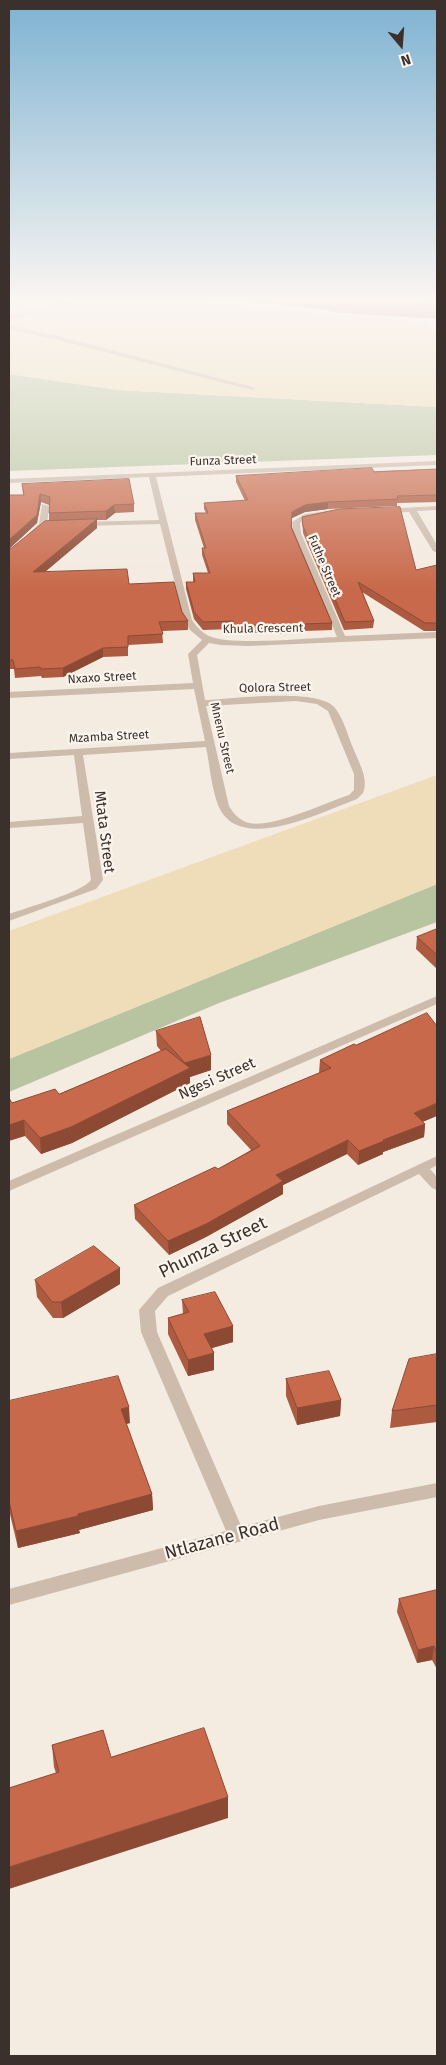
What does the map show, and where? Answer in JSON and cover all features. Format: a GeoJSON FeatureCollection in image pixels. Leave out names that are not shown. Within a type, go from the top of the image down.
{"type":"FeatureCollection","features":[{"type":"Feature","properties":{"kind":"street","name":"Funza Street"},"geometry":{"type":"LineString","coordinates":[[9,480],[437,463]]}},
{"type":"Feature","properties":{"kind":"street","name":"Khula Crescent"},"geometry":{"type":"LineString","coordinates":[[152,475],[162,522],[188,620],[193,629],[207,640],[248,644],[437,634]]}},
{"type":"Feature","properties":{"kind":"street"},"geometry":{"type":"LineString","coordinates":[[44,525],[45,506]]}},
{"type":"Feature","properties":{"kind":"street"},"geometry":{"type":"LineString","coordinates":[[374,511],[437,508]]}},
{"type":"Feature","properties":{"kind":"street"},"geometry":{"type":"LineString","coordinates":[[412,510],[437,551]]}},
{"type":"Feature","properties":{"kind":"street","name":"Futhe Street"},"geometry":{"type":"LineString","coordinates":[[337,513],[308,516],[296,522],[298,533],[342,639]]}},
{"type":"Feature","properties":{"kind":"street"},"geometry":{"type":"LineString","coordinates":[[73,524],[162,522]]}},
{"type":"Feature","properties":{"kind":"street"},"geometry":{"type":"LineString","coordinates":[[9,554],[44,525],[53,525]]}},
{"type":"Feature","properties":{"kind":"street","name":"Mnenu Street"},"geometry":{"type":"LineString","coordinates":[[207,640],[192,654],[197,686],[225,809],[232,818],[247,826],[259,826]]}},
{"type":"Feature","properties":{"kind":"street","name":"Nxaxo Street"},"geometry":{"type":"LineString","coordinates":[[9,695],[197,686]]}},
{"type":"Feature","properties":{"kind":"street","name":"Qolora Street"},"geometry":{"type":"LineString","coordinates":[[201,703],[310,699],[321,701],[332,710],[360,774],[359,791],[353,797],[273,824],[259,826]]}},
{"type":"Feature","properties":{"kind":"street","name":"Mzamba Street"},"geometry":{"type":"LineString","coordinates":[[9,756],[210,744]]}},
{"type":"Feature","properties":{"kind":"street","name":"Mtata Street"},"geometry":{"type":"LineString","coordinates":[[9,918],[92,887],[97,880],[78,752]]}},
{"type":"Feature","properties":{"kind":"street"},"geometry":{"type":"LineString","coordinates":[[9,825],[88,820]]}},
{"type":"Feature","properties":{"kind":"street","name":"Ngesi Street"},"geometry":{"type":"LineString","coordinates":[[9,1186],[436,1001]]}},
{"type":"Feature","properties":{"kind":"street","name":"Phumza Street"},"geometry":{"type":"LineString","coordinates":[[236,1535],[150,1332],[147,1310],[163,1292],[437,1160]]}},
{"type":"Feature","properties":{"kind":"street"},"geometry":{"type":"LineString","coordinates":[[421,1168],[437,1185]]}},
{"type":"Feature","properties":{"kind":"street","name":"Ntlazane Road"},"geometry":{"type":"LineString","coordinates":[[9,1597],[319,1514],[437,1490]]}},
{"type":"Feature","properties":{"kind":"green space"},"geometry":{"type":"Polygon","coordinates":[[[9,395],[219,395],[437,407],[437,455],[9,471],[9,395]]]}},
{"type":"Feature","properties":{"kind":"green space"},"geometry":{"type":"Polygon","coordinates":[[[437,884],[437,922],[219,1003],[9,1092],[9,1059],[437,884]]]}},
{"type":"Feature","properties":{"kind":"sand"},"geometry":{"type":"Polygon","coordinates":[[[219,395],[437,395],[437,407],[219,395]]]}},
{"type":"Feature","properties":{"kind":"sand"},"geometry":{"type":"Polygon","coordinates":[[[437,775],[437,884],[9,1059],[9,931],[437,775]]]}},
{"type":"Feature","properties":{"kind":"building"},"geometry":{"type":"Polygon","coordinates":[[[372,468],[374,472],[437,469],[437,495],[397,496],[398,499],[328,502],[305,505],[292,512],[291,527],[332,623],[276,627],[275,624],[235,626],[233,621],[203,622],[194,612],[186,582],[195,582],[193,573],[210,573],[202,548],[206,548],[195,513],[208,513],[204,503],[248,500],[236,476],[372,468]]]}},
{"type":"Feature","properties":{"kind":"building"},"geometry":{"type":"Polygon","coordinates":[[[129,479],[134,504],[114,505],[106,511],[49,513],[50,497],[40,494],[37,515],[9,540],[9,495],[24,495],[22,484],[129,479]]]}},
{"type":"Feature","properties":{"kind":"building"},"geometry":{"type":"Polygon","coordinates":[[[400,507],[416,570],[437,565],[437,623],[425,623],[358,582],[374,621],[345,622],[303,526],[302,517],[339,509],[400,507]]]}},
{"type":"Feature","properties":{"kind":"building"},"geometry":{"type":"Polygon","coordinates":[[[97,519],[33,572],[127,569],[129,584],[174,582],[182,612],[188,621],[159,622],[163,634],[128,636],[128,647],[103,648],[63,668],[15,669],[13,660],[9,660],[9,550],[45,521],[97,519]]]}},
{"type":"Feature","properties":{"kind":"building"},"geometry":{"type":"Polygon","coordinates":[[[437,929],[437,955],[417,937],[437,929]]]}},
{"type":"Feature","properties":{"kind":"building"},"geometry":{"type":"Polygon","coordinates":[[[427,1013],[437,1026],[437,1103],[414,1113],[425,1124],[359,1151],[348,1140],[276,1175],[283,1181],[206,1224],[168,1241],[134,1205],[215,1167],[218,1169],[260,1146],[227,1111],[331,1068],[320,1060],[427,1013]]]}},
{"type":"Feature","properties":{"kind":"building"},"geometry":{"type":"Polygon","coordinates":[[[200,1017],[211,1055],[185,1063],[156,1031],[200,1017]]]}},
{"type":"Feature","properties":{"kind":"building"},"geometry":{"type":"Polygon","coordinates":[[[166,1049],[190,1068],[71,1127],[40,1138],[24,1120],[9,1125],[9,1098],[12,1103],[55,1089],[59,1094],[166,1049]]]}},
{"type":"Feature","properties":{"kind":"building"},"geometry":{"type":"Polygon","coordinates":[[[94,1246],[120,1268],[61,1302],[52,1302],[35,1280],[94,1246]]]}},
{"type":"Feature","properties":{"kind":"building"},"geometry":{"type":"Polygon","coordinates":[[[215,1292],[233,1326],[204,1334],[214,1353],[188,1360],[168,1318],[189,1312],[182,1300],[215,1292]]]}},
{"type":"Feature","properties":{"kind":"building"},"geometry":{"type":"Polygon","coordinates":[[[437,1354],[437,1405],[392,1411],[409,1359],[437,1354]]]}},
{"type":"Feature","properties":{"kind":"building"},"geometry":{"type":"Polygon","coordinates":[[[329,1371],[341,1400],[297,1408],[286,1379],[329,1371]]]}},
{"type":"Feature","properties":{"kind":"building"},"geometry":{"type":"Polygon","coordinates":[[[118,1376],[129,1407],[121,1409],[152,1494],[78,1514],[78,1516],[16,1531],[9,1501],[9,1401],[118,1376]]]}},
{"type":"Feature","properties":{"kind":"building"},"geometry":{"type":"Polygon","coordinates":[[[437,1590],[437,1653],[434,1646],[418,1650],[399,1599],[437,1590]]]}},
{"type":"Feature","properties":{"kind":"building"},"geometry":{"type":"Polygon","coordinates":[[[204,1728],[228,1797],[9,1867],[9,1788],[59,1772],[52,1745],[103,1730],[111,1757],[204,1728]]]}}]}
